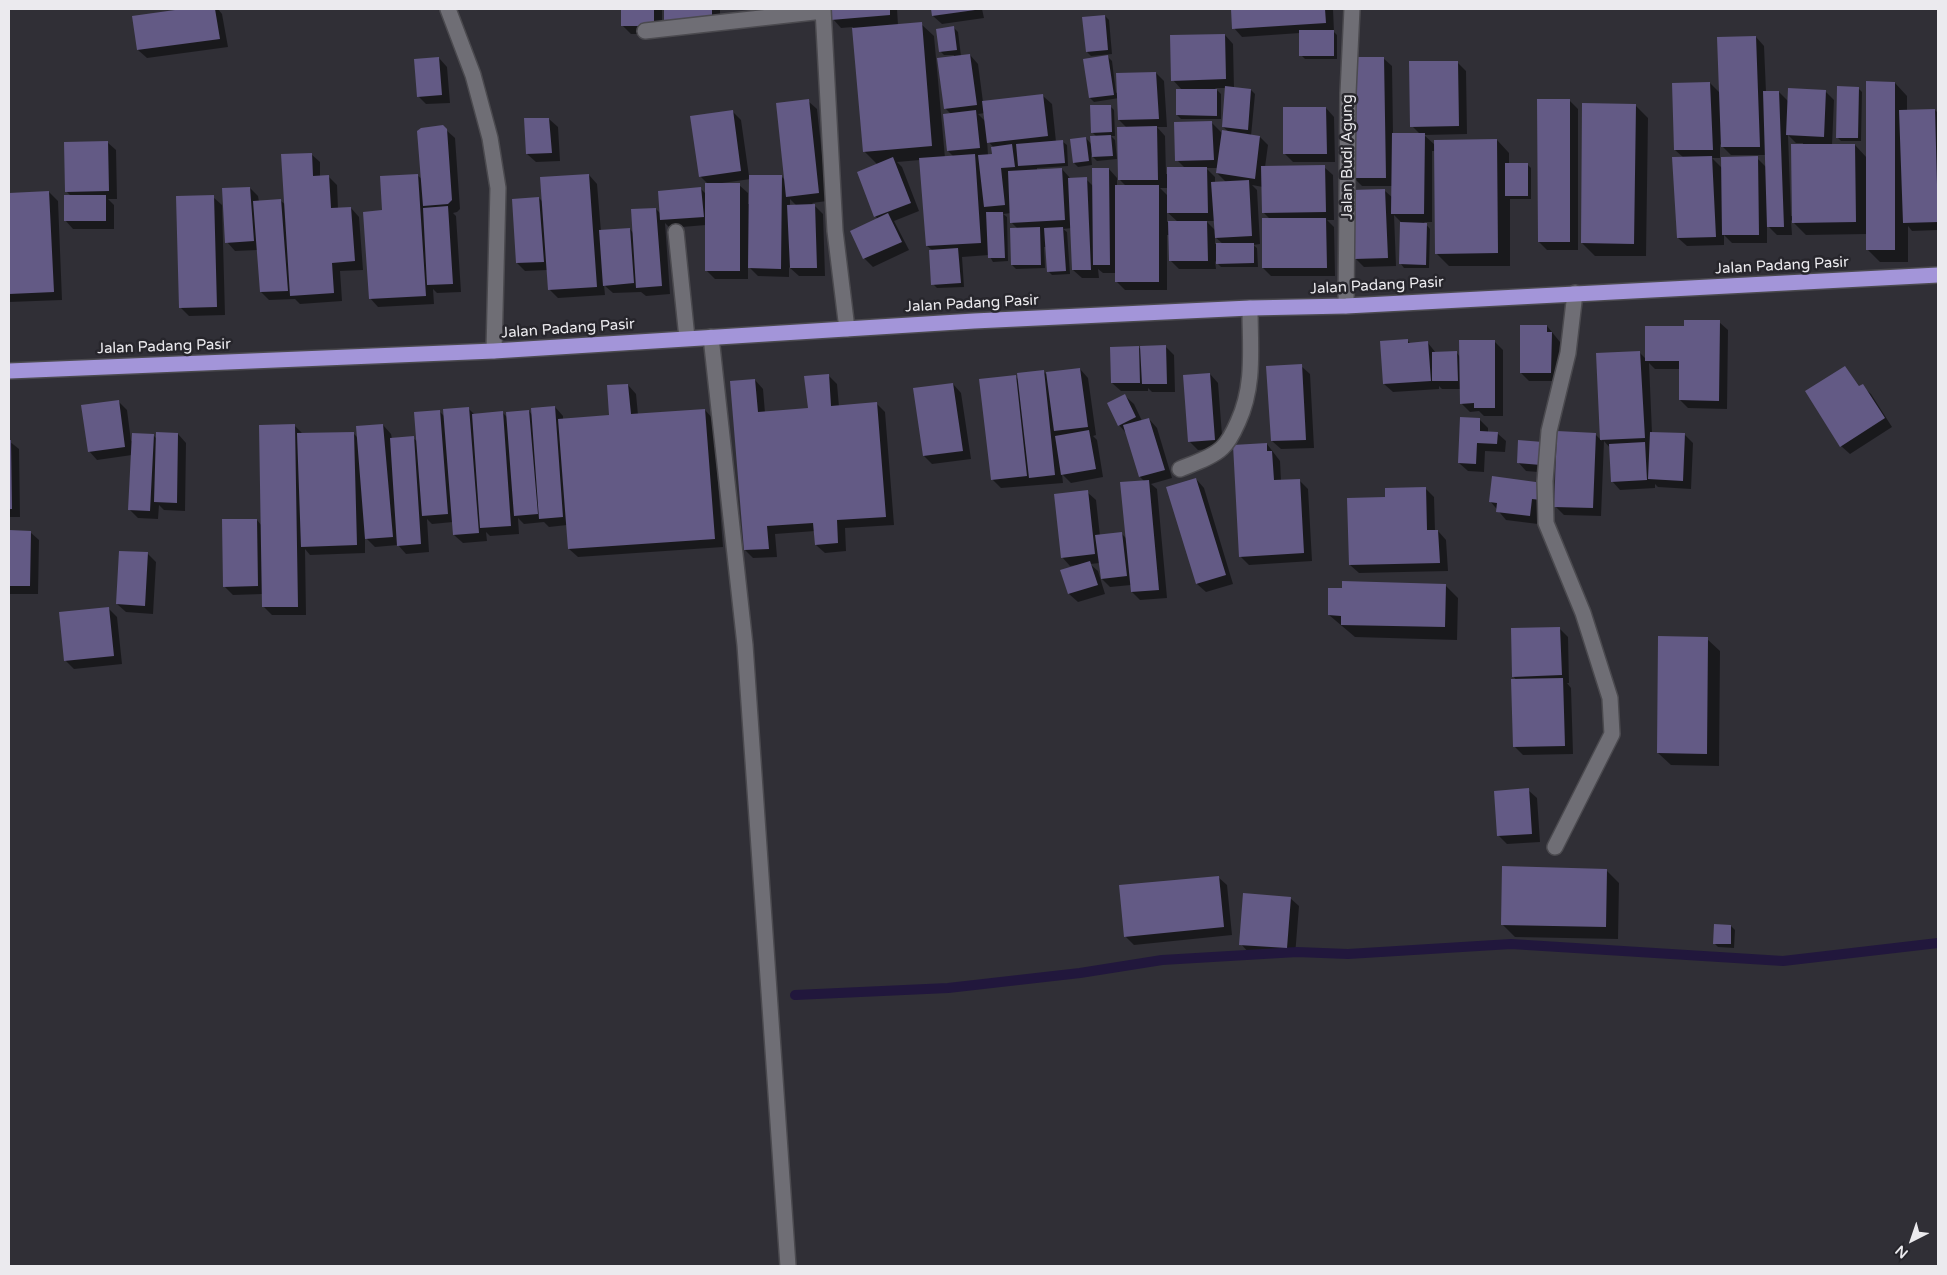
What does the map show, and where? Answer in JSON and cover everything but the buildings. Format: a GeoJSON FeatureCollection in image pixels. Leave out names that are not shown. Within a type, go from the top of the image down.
{"type":"FeatureCollection","features":[{"type":"Feature","properties":{"kind":"highway","name":"Jalan Padang Pasir"},"geometry":{"type":"LineString","coordinates":[[9,371],[494,351],[686,338],[1250,308],[1346,306],[1938,276]]}},
{"type":"Feature","properties":{"kind":"street"},"geometry":{"type":"LineString","coordinates":[[448,9],[473,75],[490,138],[496,180],[494,351]]}},
{"type":"Feature","properties":{"kind":"street","name":"Jalan Budi Agung"},"geometry":{"type":"LineString","coordinates":[[1346,306],[1348,93],[1352,9]]}},
{"type":"Feature","properties":{"kind":"street"},"geometry":{"type":"LineString","coordinates":[[645,31],[823,10],[835,231],[848,329]]}},
{"type":"Feature","properties":{"kind":"street"},"geometry":{"type":"LineString","coordinates":[[676,232],[686,338]]}},
{"type":"Feature","properties":{"kind":"street"},"geometry":{"type":"LineString","coordinates":[[1555,847],[1612,734],[1610,698],[1582,613],[1546,522],[1544,481],[1549,431],[1568,353],[1575,293]]}},
{"type":"Feature","properties":{"kind":"street"},"geometry":{"type":"LineString","coordinates":[[1180,470],[1221,449],[1234,432],[1249,392],[1251,369],[1250,308]]}},
{"type":"Feature","properties":{"kind":"street"},"geometry":{"type":"LineString","coordinates":[[711,337],[746,645],[788,1266]]}},
{"type":"Feature","properties":{"kind":"waterway"},"geometry":{"type":"LineString","coordinates":[[795,995],[948,988],[1080,973],[1162,960],[1297,952],[1348,954],[1511,944],[1783,961],[1938,943]]}}]}
